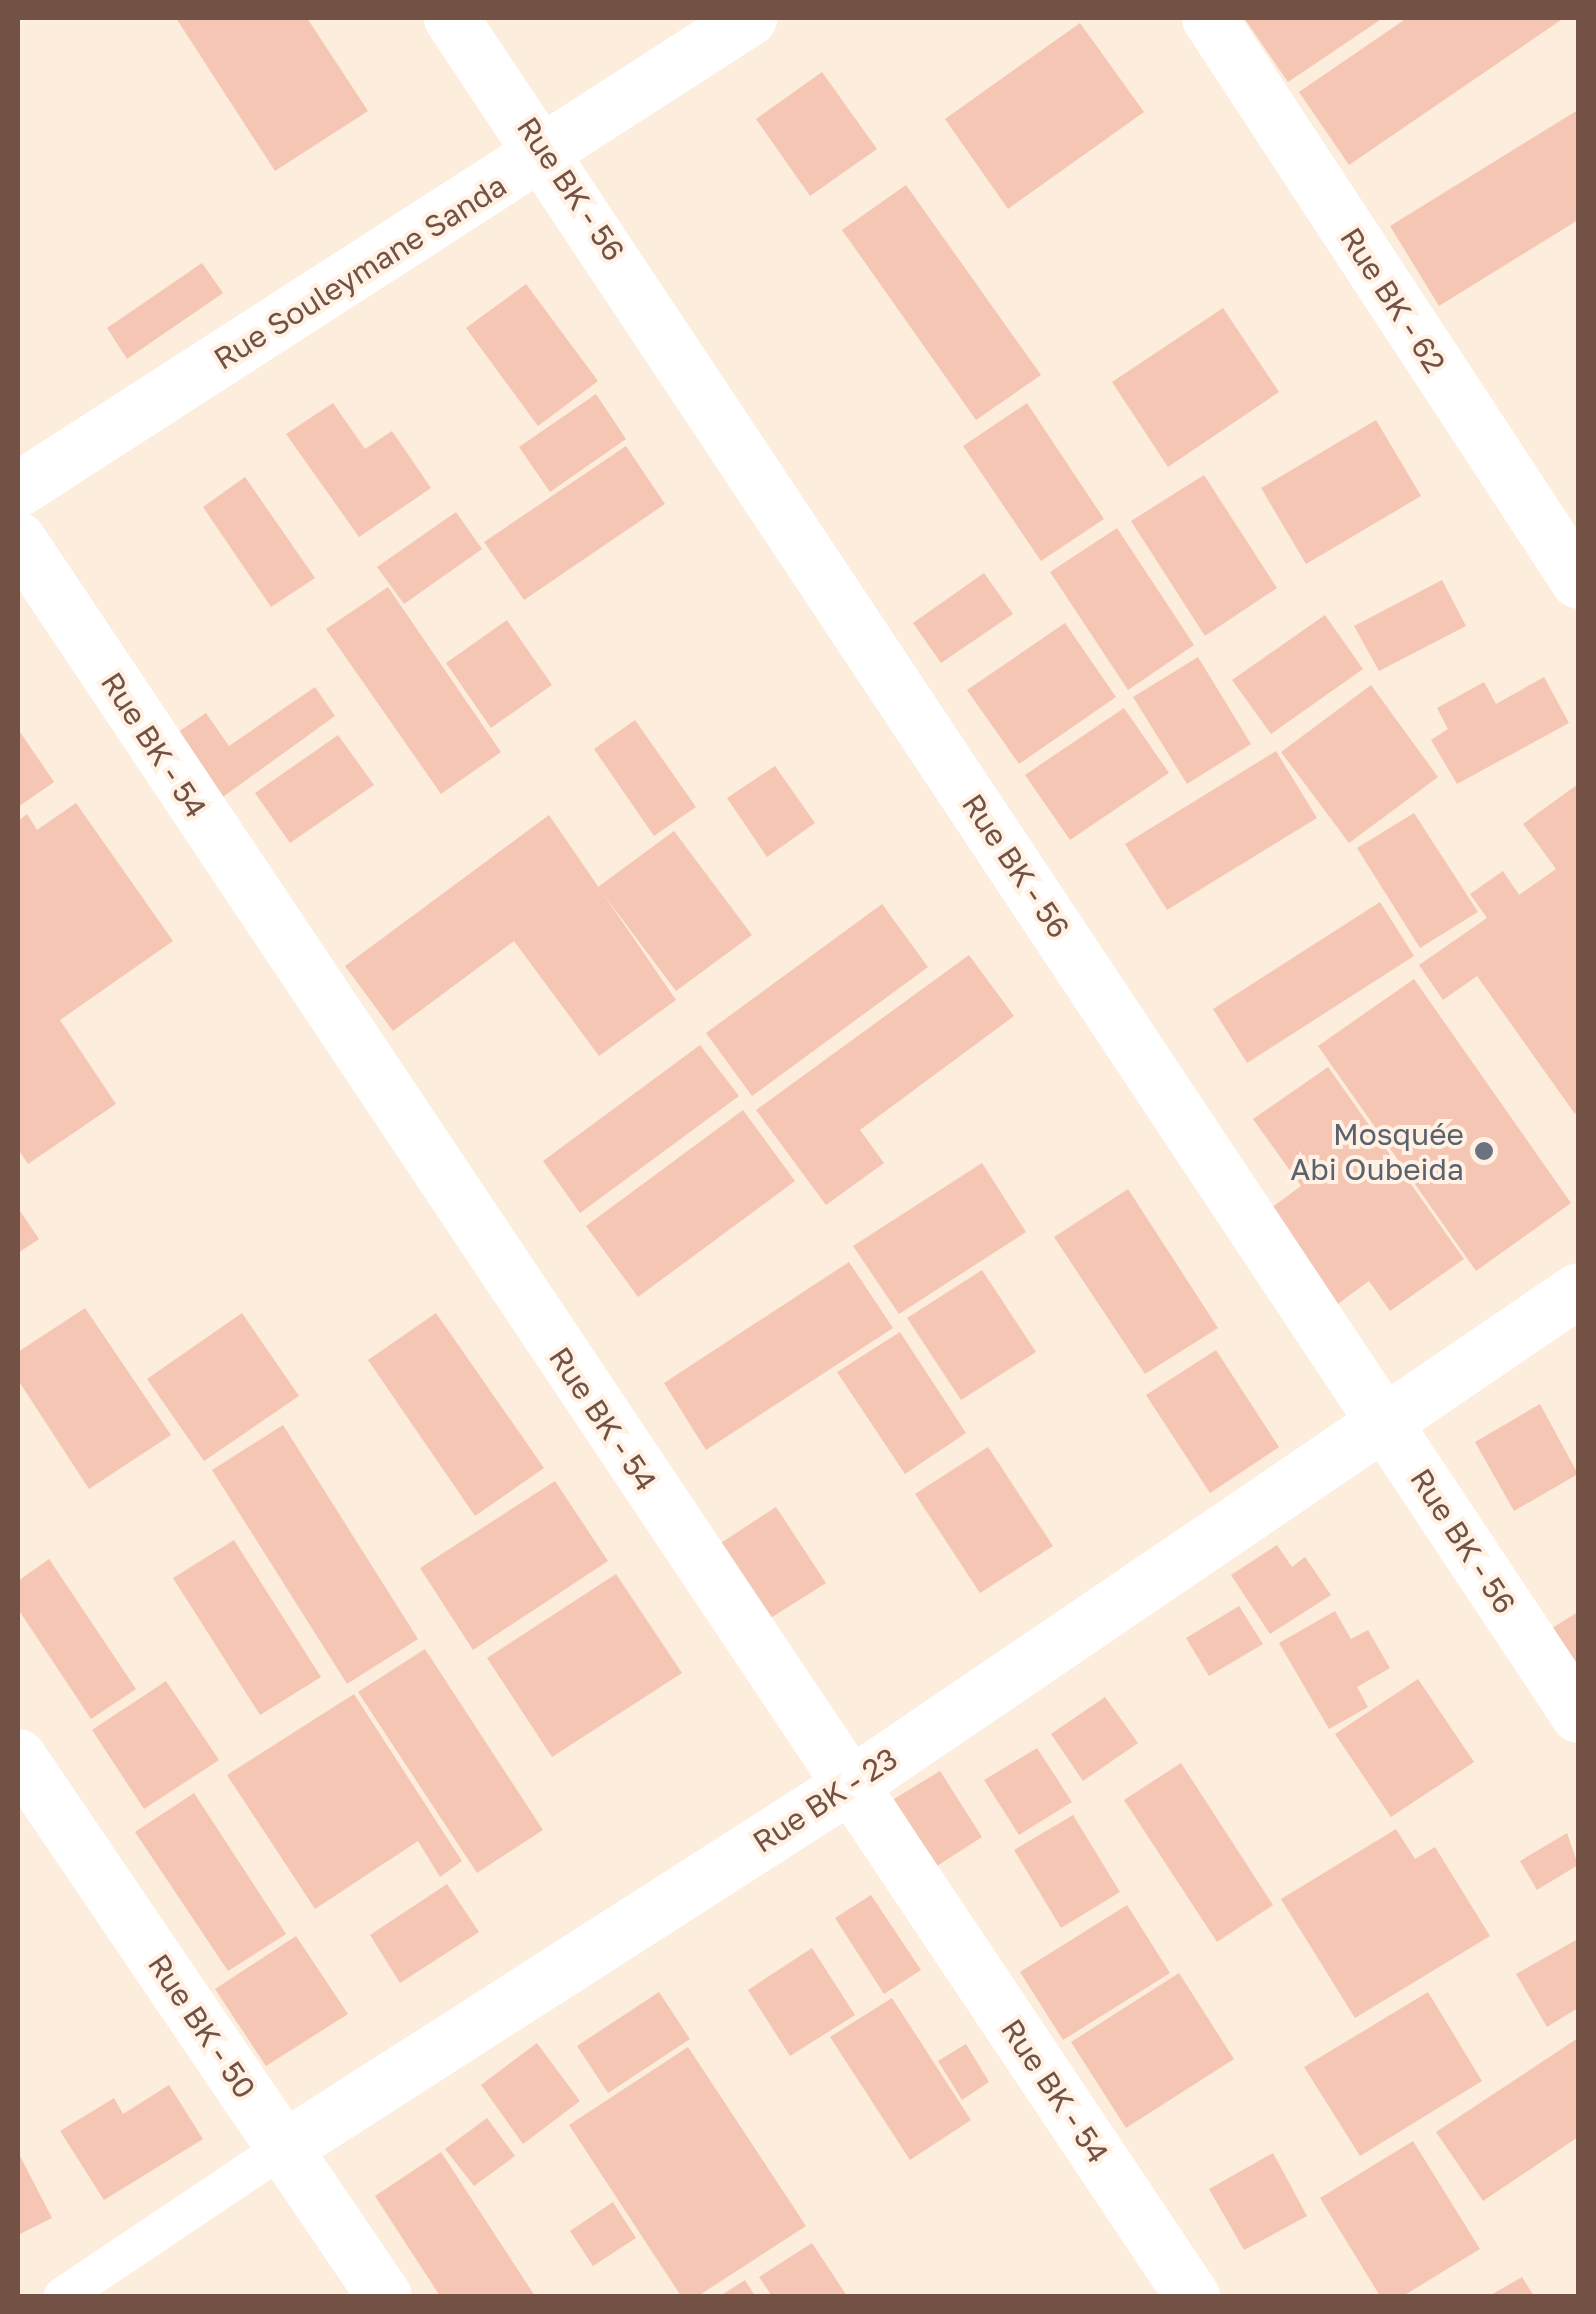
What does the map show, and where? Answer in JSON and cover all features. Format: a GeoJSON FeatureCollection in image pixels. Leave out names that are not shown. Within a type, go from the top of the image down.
{"type":"FeatureCollection","features":[{"type":"Feature","properties":{"kind":"street","name":"Rue BK - 56"},"geometry":{"type":"LineString","coordinates":[[451,18],[548,152],[1578,1716]]}},
{"type":"Feature","properties":{"kind":"street","name":"Rue Souleymane Sanda"},"geometry":{"type":"LineString","coordinates":[[18,489],[548,152],[750,18]]}},
{"type":"Feature","properties":{"kind":"street","name":"Rue BK - 62"},"geometry":{"type":"LineString","coordinates":[[1210,18],[1578,581]]}},
{"type":"Feature","properties":{"kind":"street","name":"Rue BK - 54"},"geometry":{"type":"LineString","coordinates":[[18,539],[1192,2296]]}},
{"type":"Feature","properties":{"kind":"street","name":"Rue BK - 23"},"geometry":{"type":"LineString","coordinates":[[285,2147],[850,1785],[1387,1425],[1578,1290]]}},
{"type":"Feature","properties":{"kind":"street","name":"Rue BK - 50"},"geometry":{"type":"LineString","coordinates":[[18,1756],[384,2296]]}},
{"type":"Feature","properties":{"kind":"lane","name":"Rue BK - 23"},"geometry":{"type":"LineString","coordinates":[[63,2296],[285,2147]]}},
{"type":"Feature","properties":{"kind":"building"},"geometry":{"type":"Polygon","coordinates":[[[176,18],[307,18],[368,111],[275,171],[176,18]]]}},
{"type":"Feature","properties":{"kind":"building"},"geometry":{"type":"Polygon","coordinates":[[[1244,18],[1383,18],[1288,82],[1244,18]]]}},
{"type":"Feature","properties":{"kind":"building"},"geometry":{"type":"Polygon","coordinates":[[[1407,18],[1561,20],[1349,165],[1299,92],[1407,18]]]}},
{"type":"Feature","properties":{"kind":"building"},"geometry":{"type":"Polygon","coordinates":[[[1080,23],[1144,112],[1008,209],[945,119],[1080,23]]]}},
{"type":"Feature","properties":{"kind":"building"},"geometry":{"type":"Polygon","coordinates":[[[822,72],[877,149],[810,196],[756,119],[822,72]]]}},
{"type":"Feature","properties":{"kind":"building"},"geometry":{"type":"Polygon","coordinates":[[[1578,110],[1578,220],[1439,306],[1390,226],[1578,110]]]}},
{"type":"Feature","properties":{"kind":"building"},"geometry":{"type":"Polygon","coordinates":[[[906,185],[1041,375],[976,420],[842,230],[906,185]]]}},
{"type":"Feature","properties":{"kind":"building"},"geometry":{"type":"Polygon","coordinates":[[[202,263],[223,293],[127,359],[107,328],[202,263]]]}},
{"type":"Feature","properties":{"kind":"building"},"geometry":{"type":"Polygon","coordinates":[[[526,284],[598,381],[538,426],[466,328],[526,284]]]}},
{"type":"Feature","properties":{"kind":"building"},"geometry":{"type":"Polygon","coordinates":[[[1223,308],[1279,392],[1168,467],[1112,382],[1223,308]]]}},
{"type":"Feature","properties":{"kind":"building"},"geometry":{"type":"Polygon","coordinates":[[[596,394],[626,439],[550,492],[519,447],[596,394]]]}},
{"type":"Feature","properties":{"kind":"building"},"geometry":{"type":"Polygon","coordinates":[[[333,403],[365,449],[392,431],[431,488],[359,537],[286,434],[333,403]]]}},
{"type":"Feature","properties":{"kind":"building"},"geometry":{"type":"Polygon","coordinates":[[[1027,403],[1104,519],[1041,561],[963,446],[1027,403]]]}},
{"type":"Feature","properties":{"kind":"building"},"geometry":{"type":"Polygon","coordinates":[[[1376,420],[1421,496],[1306,564],[1261,488],[1376,420]]]}},
{"type":"Feature","properties":{"kind":"building"},"geometry":{"type":"Polygon","coordinates":[[[626,446],[665,504],[524,600],[484,542],[626,446]]]}},
{"type":"Feature","properties":{"kind":"building"},"geometry":{"type":"Polygon","coordinates":[[[1204,475],[1277,588],[1205,636],[1131,521],[1204,475]]]}},
{"type":"Feature","properties":{"kind":"building"},"geometry":{"type":"Polygon","coordinates":[[[245,477],[315,578],[271,607],[203,507],[245,477]]]}},
{"type":"Feature","properties":{"kind":"building"},"geometry":{"type":"Polygon","coordinates":[[[456,512],[482,549],[404,604],[377,567],[456,512]]]}},
{"type":"Feature","properties":{"kind":"building"},"geometry":{"type":"Polygon","coordinates":[[[1117,528],[1194,645],[1128,690],[1050,572],[1117,528]]]}},
{"type":"Feature","properties":{"kind":"building"},"geometry":{"type":"Polygon","coordinates":[[[984,573],[1013,614],[941,663],[913,623],[984,573]]]}},
{"type":"Feature","properties":{"kind":"building"},"geometry":{"type":"Polygon","coordinates":[[[1442,580],[1466,626],[1379,671],[1354,626],[1442,580]]]}},
{"type":"Feature","properties":{"kind":"building"},"geometry":{"type":"Polygon","coordinates":[[[388,587],[501,752],[441,794],[326,629],[388,587]]]}},
{"type":"Feature","properties":{"kind":"building"},"geometry":{"type":"Polygon","coordinates":[[[1325,615],[1363,669],[1271,734],[1232,680],[1325,615]]]}},
{"type":"Feature","properties":{"kind":"building"},"geometry":{"type":"Polygon","coordinates":[[[507,620],[552,685],[491,728],[446,663],[507,620]]]}},
{"type":"Feature","properties":{"kind":"building"},"geometry":{"type":"Polygon","coordinates":[[[1065,623],[1116,697],[1019,764],[967,690],[1065,623]]]}},
{"type":"Feature","properties":{"kind":"building"},"geometry":{"type":"Polygon","coordinates":[[[1198,657],[1251,744],[1187,784],[1133,697],[1198,657]]]}},
{"type":"Feature","properties":{"kind":"building"},"geometry":{"type":"Polygon","coordinates":[[[1544,677],[1569,723],[1457,784],[1431,740],[1448,729],[1437,708],[1484,682],[1496,704],[1544,677]]]}},
{"type":"Feature","properties":{"kind":"building"},"geometry":{"type":"Polygon","coordinates":[[[1371,685],[1438,777],[1349,843],[1281,752],[1371,685]]]}},
{"type":"Feature","properties":{"kind":"building"},"geometry":{"type":"Polygon","coordinates":[[[315,687],[335,716],[213,804],[168,739],[206,713],[229,746],[315,687]]]}},
{"type":"Feature","properties":{"kind":"building"},"geometry":{"type":"Polygon","coordinates":[[[1124,708],[1169,773],[1070,840],[1025,775],[1124,708]]]}},
{"type":"Feature","properties":{"kind":"building"},"geometry":{"type":"Polygon","coordinates":[[[635,720],[696,807],[654,836],[594,749],[635,720]]]}},
{"type":"Feature","properties":{"kind":"building"},"geometry":{"type":"Polygon","coordinates":[[[18,729],[54,782],[18,807],[18,729]]]}},
{"type":"Feature","properties":{"kind":"building"},"geometry":{"type":"Polygon","coordinates":[[[338,735],[374,785],[290,843],[255,793],[338,735]]]}},
{"type":"Feature","properties":{"kind":"building"},"geometry":{"type":"Polygon","coordinates":[[[1276,751],[1317,818],[1167,910],[1125,844],[1276,751]]]}},
{"type":"Feature","properties":{"kind":"building"},"geometry":{"type":"Polygon","coordinates":[[[775,766],[815,823],[767,857],[727,798],[775,766]]]}},
{"type":"Feature","properties":{"kind":"building"},"geometry":{"type":"Polygon","coordinates":[[[1578,784],[1575,1114],[1477,976],[1443,1000],[1419,965],[1487,918],[1470,894],[1503,871],[1519,895],[1556,869],[1523,824],[1578,784]]]}},
{"type":"Feature","properties":{"kind":"building"},"geometry":{"type":"Polygon","coordinates":[[[76,803],[173,941],[60,1020],[116,1104],[28,1164],[18,1149],[18,821],[27,814],[37,830],[76,803]]]}},
{"type":"Feature","properties":{"kind":"building"},"geometry":{"type":"Polygon","coordinates":[[[1414,813],[1478,912],[1420,948],[1357,848],[1414,813]]]}},
{"type":"Feature","properties":{"kind":"building"},"geometry":{"type":"Polygon","coordinates":[[[549,815],[676,1000],[599,1056],[514,941],[393,1031],[345,966],[549,815]]]}},
{"type":"Feature","properties":{"kind":"building"},"geometry":{"type":"Polygon","coordinates":[[[674,831],[752,935],[676,991],[598,887],[674,831]]]}},
{"type":"Feature","properties":{"kind":"building"},"geometry":{"type":"Polygon","coordinates":[[[1380,902],[1414,956],[1247,1063],[1213,1009],[1380,902]]]}},
{"type":"Feature","properties":{"kind":"building"},"geometry":{"type":"Polygon","coordinates":[[[882,904],[928,967],[752,1096],[706,1033],[882,904]]]}},
{"type":"Feature","properties":{"kind":"building"},"geometry":{"type":"Polygon","coordinates":[[[969,955],[1014,1016],[860,1130],[884,1163],[826,1205],[756,1110],[969,955]]]}},
{"type":"Feature","properties":{"kind":"building"},"geometry":{"type":"Polygon","coordinates":[[[1414,979],[1571,1203],[1476,1271],[1318,1046],[1414,979]]]}},
{"type":"Feature","properties":{"kind":"building"},"geometry":{"type":"Polygon","coordinates":[[[700,1045],[739,1096],[580,1213],[543,1161],[700,1045]]]}},
{"type":"Feature","properties":{"kind":"building"},"geometry":{"type":"Polygon","coordinates":[[[1328,1067],[1464,1259],[1390,1311],[1369,1281],[1335,1306],[1267,1211],[1301,1186],[1253,1119],[1328,1067]]]}},
{"type":"Feature","properties":{"kind":"building"},"geometry":{"type":"Polygon","coordinates":[[[743,1110],[795,1181],[638,1297],[586,1226],[743,1110]]]}},
{"type":"Feature","properties":{"kind":"building"},"geometry":{"type":"Polygon","coordinates":[[[982,1163],[1026,1232],[899,1314],[853,1246],[982,1163]]]}},
{"type":"Feature","properties":{"kind":"building"},"geometry":{"type":"Polygon","coordinates":[[[1128,1189],[1218,1328],[1145,1374],[1054,1237],[1128,1189]]]}},
{"type":"Feature","properties":{"kind":"building"},"geometry":{"type":"Polygon","coordinates":[[[18,1208],[39,1239],[18,1253],[18,1208]]]}},
{"type":"Feature","properties":{"kind":"building"},"geometry":{"type":"Polygon","coordinates":[[[849,1262],[893,1328],[706,1450],[664,1383],[849,1262]]]}},
{"type":"Feature","properties":{"kind":"building"},"geometry":{"type":"Polygon","coordinates":[[[982,1270],[1036,1352],[961,1400],[907,1318],[982,1270]]]}},
{"type":"Feature","properties":{"kind":"building"},"geometry":{"type":"Polygon","coordinates":[[[85,1308],[171,1435],[89,1489],[18,1380],[18,1352],[85,1308]]]}},
{"type":"Feature","properties":{"kind":"building"},"geometry":{"type":"Polygon","coordinates":[[[242,1313],[299,1396],[204,1461],[147,1379],[242,1313]]]}},
{"type":"Feature","properties":{"kind":"building"},"geometry":{"type":"Polygon","coordinates":[[[436,1313],[544,1468],[475,1516],[368,1360],[436,1313]]]}},
{"type":"Feature","properties":{"kind":"building"},"geometry":{"type":"Polygon","coordinates":[[[900,1332],[966,1433],[905,1474],[837,1372],[900,1332]]]}},
{"type":"Feature","properties":{"kind":"building"},"geometry":{"type":"Polygon","coordinates":[[[1216,1350],[1279,1447],[1210,1493],[1146,1395],[1216,1350]]]}},
{"type":"Feature","properties":{"kind":"building"},"geometry":{"type":"Polygon","coordinates":[[[1540,1404],[1578,1474],[1514,1511],[1475,1442],[1540,1404]]]}},
{"type":"Feature","properties":{"kind":"building"},"geometry":{"type":"Polygon","coordinates":[[[283,1425],[418,1639],[347,1684],[212,1470],[283,1425]]]}},
{"type":"Feature","properties":{"kind":"building"},"geometry":{"type":"Polygon","coordinates":[[[988,1447],[1053,1546],[980,1593],[915,1494],[988,1447]]]}},
{"type":"Feature","properties":{"kind":"building"},"geometry":{"type":"Polygon","coordinates":[[[555,1481],[608,1561],[473,1650],[420,1568],[555,1481]]]}},
{"type":"Feature","properties":{"kind":"building"},"geometry":{"type":"Polygon","coordinates":[[[776,1507],[826,1583],[758,1626],[710,1550],[776,1507]]]}},
{"type":"Feature","properties":{"kind":"building"},"geometry":{"type":"Polygon","coordinates":[[[234,1540],[321,1677],[260,1715],[173,1578],[234,1540]]]}},
{"type":"Feature","properties":{"kind":"building"},"geometry":{"type":"Polygon","coordinates":[[[1277,1545],[1292,1567],[1305,1557],[1331,1595],[1270,1634],[1231,1575],[1277,1545]]]}},
{"type":"Feature","properties":{"kind":"building"},"geometry":{"type":"Polygon","coordinates":[[[49,1559],[136,1689],[91,1719],[18,1609],[18,1581],[49,1559]]]}},
{"type":"Feature","properties":{"kind":"building"},"geometry":{"type":"Polygon","coordinates":[[[616,1574],[682,1673],[552,1757],[487,1658],[616,1574]]]}},
{"type":"Feature","properties":{"kind":"building"},"geometry":{"type":"Polygon","coordinates":[[[1239,1606],[1263,1644],[1209,1676],[1186,1638],[1239,1606]]]}},
{"type":"Feature","properties":{"kind":"building"},"geometry":{"type":"Polygon","coordinates":[[[1335,1611],[1351,1639],[1368,1630],[1390,1668],[1357,1687],[1368,1707],[1329,1729],[1279,1643],[1335,1611]]]}},
{"type":"Feature","properties":{"kind":"building"},"geometry":{"type":"Polygon","coordinates":[[[1578,1612],[1578,1664],[1572,1668],[1549,1630],[1578,1612]]]}},
{"type":"Feature","properties":{"kind":"building"},"geometry":{"type":"Polygon","coordinates":[[[425,1649],[543,1830],[477,1873],[358,1692],[425,1649]]]}},
{"type":"Feature","properties":{"kind":"building"},"geometry":{"type":"Polygon","coordinates":[[[1418,1679],[1474,1762],[1391,1817],[1335,1734],[1418,1679]]]}},
{"type":"Feature","properties":{"kind":"building"},"geometry":{"type":"Polygon","coordinates":[[[166,1681],[219,1760],[144,1809],[92,1730],[166,1681]]]}},
{"type":"Feature","properties":{"kind":"building"},"geometry":{"type":"Polygon","coordinates":[[[354,1694],[462,1861],[440,1877],[418,1841],[315,1909],[227,1775],[354,1694]]]}},
{"type":"Feature","properties":{"kind":"building"},"geometry":{"type":"Polygon","coordinates":[[[1105,1697],[1138,1743],[1083,1781],[1051,1734],[1105,1697]]]}},
{"type":"Feature","properties":{"kind":"building"},"geometry":{"type":"Polygon","coordinates":[[[1037,1748],[1072,1802],[1019,1835],[984,1780],[1037,1748]]]}},
{"type":"Feature","properties":{"kind":"building"},"geometry":{"type":"Polygon","coordinates":[[[1181,1763],[1273,1905],[1217,1942],[1124,1800],[1181,1763]]]}},
{"type":"Feature","properties":{"kind":"building"},"geometry":{"type":"Polygon","coordinates":[[[940,1771],[982,1837],[937,1866],[894,1799],[940,1771]]]}},
{"type":"Feature","properties":{"kind":"building"},"geometry":{"type":"Polygon","coordinates":[[[194,1793],[286,1934],[228,1971],[135,1832],[194,1793]]]}},
{"type":"Feature","properties":{"kind":"building"},"geometry":{"type":"Polygon","coordinates":[[[1073,1815],[1120,1892],[1061,1928],[1014,1850],[1073,1815]]]}},
{"type":"Feature","properties":{"kind":"building"},"geometry":{"type":"Polygon","coordinates":[[[1396,1829],[1415,1859],[1435,1847],[1490,1936],[1355,2018],[1281,1899],[1396,1829]]]}},
{"type":"Feature","properties":{"kind":"building"},"geometry":{"type":"Polygon","coordinates":[[[1567,1833],[1578,1865],[1537,1890],[1520,1861],[1567,1833]]]}},
{"type":"Feature","properties":{"kind":"building"},"geometry":{"type":"Polygon","coordinates":[[[447,1884],[479,1932],[400,1983],[370,1935],[447,1884]]]}},
{"type":"Feature","properties":{"kind":"building"},"geometry":{"type":"Polygon","coordinates":[[[871,1895],[921,1970],[884,1994],[835,1918],[871,1895]]]}},
{"type":"Feature","properties":{"kind":"building"},"geometry":{"type":"Polygon","coordinates":[[[1127,1905],[1170,1973],[1063,2040],[1020,1972],[1127,1905]]]}},
{"type":"Feature","properties":{"kind":"building"},"geometry":{"type":"Polygon","coordinates":[[[296,1936],[348,2014],[266,2066],[215,1989],[296,1936]]]}},
{"type":"Feature","properties":{"kind":"building"},"geometry":{"type":"Polygon","coordinates":[[[1576,1940],[1578,2008],[1547,2027],[1516,1974],[1576,1940]]]}},
{"type":"Feature","properties":{"kind":"building"},"geometry":{"type":"Polygon","coordinates":[[[812,1948],[855,2015],[790,2056],[748,1990],[812,1948]]]}},
{"type":"Feature","properties":{"kind":"building"},"geometry":{"type":"Polygon","coordinates":[[[1179,1973],[1234,2059],[1126,2128],[1071,2042],[1179,1973]]]}},
{"type":"Feature","properties":{"kind":"building"},"geometry":{"type":"Polygon","coordinates":[[[659,1992],[690,2039],[608,2093],[577,2046],[659,1992]]]}},
{"type":"Feature","properties":{"kind":"building"},"geometry":{"type":"Polygon","coordinates":[[[1428,1992],[1482,2081],[1360,2156],[1304,2067],[1428,1992]]]}},
{"type":"Feature","properties":{"kind":"building"},"geometry":{"type":"Polygon","coordinates":[[[892,1998],[971,2120],[910,2160],[830,2037],[892,1998]]]}},
{"type":"Feature","properties":{"kind":"building"},"geometry":{"type":"Polygon","coordinates":[[[1578,2038],[1578,2137],[1483,2201],[1436,2132],[1578,2038]]]}},
{"type":"Feature","properties":{"kind":"building"},"geometry":{"type":"Polygon","coordinates":[[[537,2043],[580,2101],[523,2144],[481,2085],[537,2043]]]}},
{"type":"Feature","properties":{"kind":"building"},"geometry":{"type":"Polygon","coordinates":[[[966,2044],[989,2082],[962,2100],[938,2061],[966,2044]]]}},
{"type":"Feature","properties":{"kind":"building"},"geometry":{"type":"Polygon","coordinates":[[[688,2047],[806,2226],[698,2296],[681,2296],[569,2125],[688,2047]]]}},
{"type":"Feature","properties":{"kind":"building"},"geometry":{"type":"Polygon","coordinates":[[[169,2085],[203,2139],[104,2200],[60,2131],[114,2098],[123,2114],[169,2085]]]}},
{"type":"Feature","properties":{"kind":"building"},"geometry":{"type":"Polygon","coordinates":[[[487,2118],[515,2156],[474,2186],[445,2149],[487,2118]]]}},
{"type":"Feature","properties":{"kind":"building"},"geometry":{"type":"Polygon","coordinates":[[[1413,2141],[1480,2249],[1403,2296],[1380,2296],[1320,2198],[1413,2141]]]}},
{"type":"Feature","properties":{"kind":"building"},"geometry":{"type":"Polygon","coordinates":[[[18,2152],[52,2218],[18,2235],[18,2152]]]}},
{"type":"Feature","properties":{"kind":"building"},"geometry":{"type":"Polygon","coordinates":[[[441,2152],[535,2296],[440,2296],[375,2196],[441,2152]]]}},
{"type":"Feature","properties":{"kind":"building"},"geometry":{"type":"Polygon","coordinates":[[[1273,2153],[1307,2216],[1244,2250],[1209,2189],[1273,2153]]]}},
{"type":"Feature","properties":{"kind":"building"},"geometry":{"type":"Polygon","coordinates":[[[613,2202],[636,2238],[593,2266],[570,2231],[613,2202]]]}},
{"type":"Feature","properties":{"kind":"building"},"geometry":{"type":"Polygon","coordinates":[[[812,2243],[847,2296],[772,2296],[759,2277],[812,2243]]]}},
{"type":"Feature","properties":{"kind":"building"},"geometry":{"type":"Polygon","coordinates":[[[1522,2277],[1534,2296],[1489,2296],[1522,2277]]]}},
{"type":"Feature","properties":{"kind":"building"},"geometry":{"type":"Polygon","coordinates":[[[745,2280],[755,2296],[720,2296],[745,2280]]]}},
{"type":"Feature","properties":{"kind":"place","name":"Mosquée Abi Oubeida"},"geometry":{"type":"Point","coordinates":[1484,1151]}}]}
